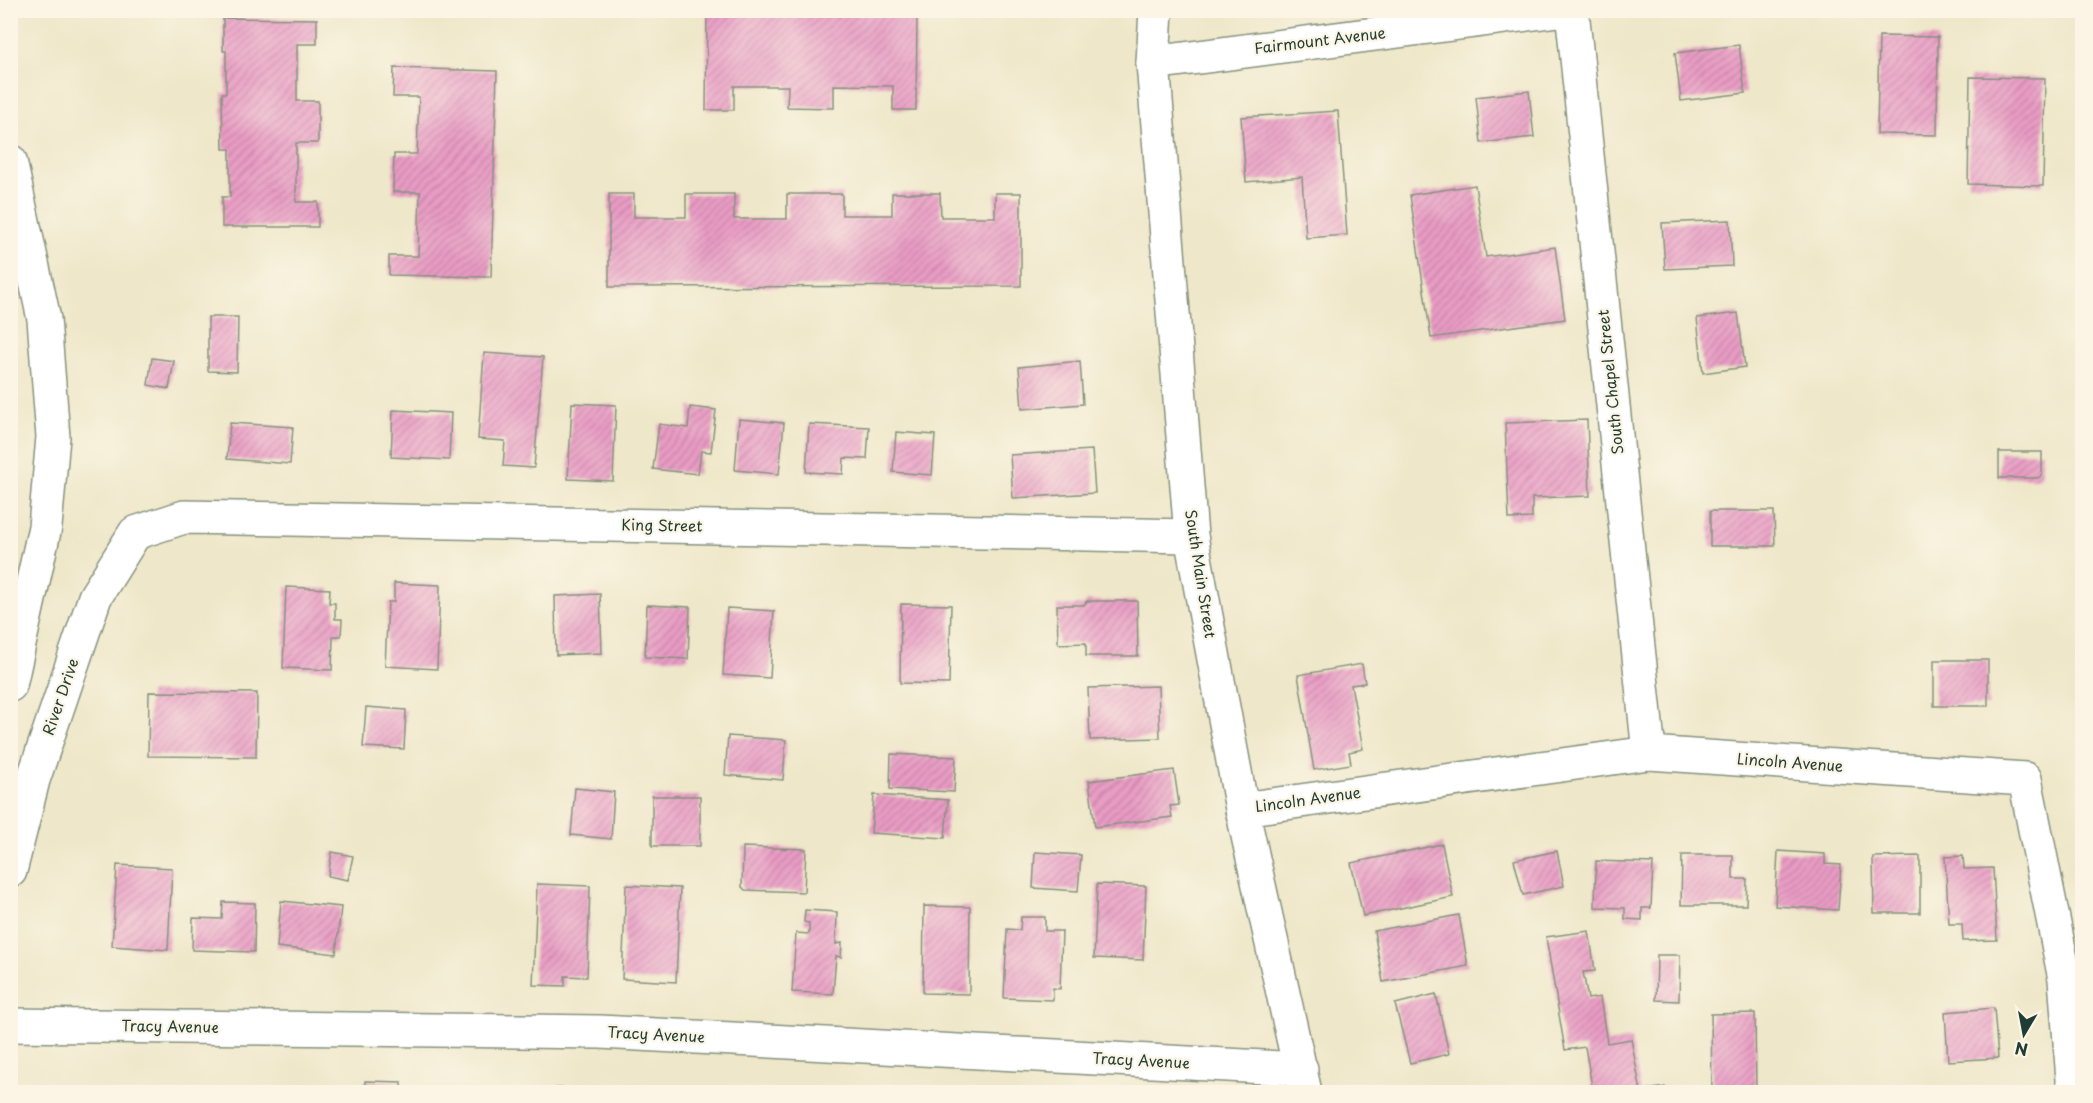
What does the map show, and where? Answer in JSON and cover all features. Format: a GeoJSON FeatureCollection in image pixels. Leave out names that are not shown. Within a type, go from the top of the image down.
{"type":"FeatureCollection","features":[{"type":"Feature","properties":{"kind":"street","name":"South Main Street"},"geometry":{"type":"LineString","coordinates":[[1156,10],[1153,63],[1191,536],[1242,809],[1303,1081]]}},
{"type":"Feature","properties":{"kind":"street","name":"Fairmount Avenue"},"geometry":{"type":"LineString","coordinates":[[1153,63],[1558,10]]}},
{"type":"Feature","properties":{"kind":"street","name":"South Chapel Street"},"geometry":{"type":"LineString","coordinates":[[1572,10],[1649,753]]}},
{"type":"Feature","properties":{"kind":"street"},"geometry":{"type":"LineString","coordinates":[[10,161],[44,320],[53,437],[45,527],[10,685]]}},
{"type":"Feature","properties":{"kind":"street","name":"King Street"},"geometry":{"type":"LineString","coordinates":[[135,533],[184,517],[1191,536]]}},
{"type":"Feature","properties":{"kind":"street","name":"River Drive"},"geometry":{"type":"LineString","coordinates":[[10,871],[33,780],[95,597],[135,533]]}},
{"type":"Feature","properties":{"kind":"street","name":"Lincoln Avenue"},"geometry":{"type":"LineString","coordinates":[[1242,809],[1649,753],[2025,779],[2065,979],[2074,1092]]}},
{"type":"Feature","properties":{"kind":"street","name":"Tracy Avenue"},"geometry":{"type":"LineString","coordinates":[[10,1025],[600,1032],[1303,1081]]}},
{"type":"Feature","properties":{"kind":"building"},"geometry":{"type":"Polygon","coordinates":[[[707,13],[917,15],[916,110],[893,110],[893,86],[834,85],[834,108],[787,107],[788,86],[734,86],[734,110],[706,110],[707,13]]]}},
{"type":"Feature","properties":{"kind":"building"},"geometry":{"type":"Polygon","coordinates":[[[223,18],[317,19],[317,44],[297,44],[297,101],[318,101],[318,143],[296,143],[296,202],[318,202],[318,227],[222,227],[222,197],[230,197],[230,149],[223,149],[222,93],[226,93],[226,51],[223,51],[223,18]]]}},
{"type":"Feature","properties":{"kind":"building"},"geometry":{"type":"Polygon","coordinates":[[[1879,36],[1938,37],[1937,135],[1877,134],[1879,36]]]}},
{"type":"Feature","properties":{"kind":"building"},"geometry":{"type":"Polygon","coordinates":[[[1739,45],[1745,93],[1681,101],[1675,53],[1739,45]]]}},
{"type":"Feature","properties":{"kind":"building"},"geometry":{"type":"Polygon","coordinates":[[[394,68],[497,71],[491,277],[389,275],[389,256],[418,256],[420,192],[393,192],[394,154],[417,154],[419,97],[393,97],[394,68]]]}},
{"type":"Feature","properties":{"kind":"building"},"geometry":{"type":"Polygon","coordinates":[[[1970,77],[2045,78],[2043,186],[1968,184],[1970,77]]]}},
{"type":"Feature","properties":{"kind":"building"},"geometry":{"type":"Polygon","coordinates":[[[1529,91],[1534,137],[1481,143],[1476,97],[1529,91]]]}},
{"type":"Feature","properties":{"kind":"building"},"geometry":{"type":"Polygon","coordinates":[[[1338,111],[1347,235],[1306,238],[1302,177],[1246,182],[1241,117],[1338,111]]]}},
{"type":"Feature","properties":{"kind":"building"},"geometry":{"type":"Polygon","coordinates":[[[1475,185],[1486,257],[1555,247],[1565,319],[1431,338],[1410,195],[1475,185]]]}},
{"type":"Feature","properties":{"kind":"building"},"geometry":{"type":"Polygon","coordinates":[[[892,193],[940,193],[941,217],[995,217],[995,193],[1021,193],[1021,286],[609,287],[609,194],[634,194],[634,217],[686,217],[686,194],[734,194],[734,219],[787,219],[787,194],[842,194],[842,215],[892,215],[892,193]]]}},
{"type":"Feature","properties":{"kind":"building"},"geometry":{"type":"Polygon","coordinates":[[[1730,220],[1732,266],[1665,269],[1662,223],[1730,220]]]}},
{"type":"Feature","properties":{"kind":"building"},"geometry":{"type":"Polygon","coordinates":[[[1738,313],[1745,367],[1703,373],[1697,318],[1738,313]]]}},
{"type":"Feature","properties":{"kind":"building"},"geometry":{"type":"Polygon","coordinates":[[[208,317],[238,317],[237,372],[208,371],[208,317]]]}},
{"type":"Feature","properties":{"kind":"building"},"geometry":{"type":"Polygon","coordinates":[[[484,353],[543,357],[534,468],[503,466],[505,441],[478,439],[484,353]]]}},
{"type":"Feature","properties":{"kind":"building"},"geometry":{"type":"Polygon","coordinates":[[[152,358],[174,361],[169,389],[148,385],[152,358]]]}},
{"type":"Feature","properties":{"kind":"building"},"geometry":{"type":"Polygon","coordinates":[[[1080,361],[1083,404],[1022,409],[1019,367],[1080,361]]]}},
{"type":"Feature","properties":{"kind":"building"},"geometry":{"type":"Polygon","coordinates":[[[572,403],[616,405],[613,481],[568,479],[572,403]]]}},
{"type":"Feature","properties":{"kind":"building"},"geometry":{"type":"Polygon","coordinates":[[[690,407],[716,410],[711,452],[701,451],[698,474],[653,469],[659,424],[688,428],[690,407]]]}},
{"type":"Feature","properties":{"kind":"building"},"geometry":{"type":"Polygon","coordinates":[[[393,410],[451,413],[449,460],[391,457],[393,410]]]}},
{"type":"Feature","properties":{"kind":"building"},"geometry":{"type":"Polygon","coordinates":[[[739,419],[784,423],[779,474],[735,470],[739,419]]]}},
{"type":"Feature","properties":{"kind":"building"},"geometry":{"type":"Polygon","coordinates":[[[1587,420],[1590,496],[1532,498],[1532,518],[1509,519],[1505,423],[1587,420]]]}},
{"type":"Feature","properties":{"kind":"building"},"geometry":{"type":"Polygon","coordinates":[[[230,423],[293,427],[290,464],[227,459],[230,423]]]}},
{"type":"Feature","properties":{"kind":"building"},"geometry":{"type":"Polygon","coordinates":[[[809,424],[869,427],[867,459],[844,458],[843,474],[806,472],[809,424]]]}},
{"type":"Feature","properties":{"kind":"building"},"geometry":{"type":"Polygon","coordinates":[[[896,432],[935,435],[932,475],[893,472],[896,432]]]}},
{"type":"Feature","properties":{"kind":"building"},"geometry":{"type":"Polygon","coordinates":[[[1092,450],[1095,493],[1013,498],[1010,455],[1092,450]]]}},
{"type":"Feature","properties":{"kind":"building"},"geometry":{"type":"Polygon","coordinates":[[[1999,452],[2042,452],[2042,475],[2038,478],[1999,478],[1999,452]]]}},
{"type":"Feature","properties":{"kind":"building"},"geometry":{"type":"Polygon","coordinates":[[[1710,511],[1774,511],[1775,546],[1710,546],[1710,511]]]}},
{"type":"Feature","properties":{"kind":"building"},"geometry":{"type":"Polygon","coordinates":[[[394,583],[440,585],[437,669],[385,666],[388,602],[394,602],[394,583]]]}},
{"type":"Feature","properties":{"kind":"building"},"geometry":{"type":"Polygon","coordinates":[[[286,587],[330,589],[329,603],[335,603],[335,619],[342,619],[341,636],[333,636],[332,670],[283,668],[286,587]]]}},
{"type":"Feature","properties":{"kind":"building"},"geometry":{"type":"Polygon","coordinates":[[[600,594],[602,653],[556,655],[555,596],[600,594]]]}},
{"type":"Feature","properties":{"kind":"building"},"geometry":{"type":"Polygon","coordinates":[[[1087,601],[1137,601],[1138,656],[1086,656],[1086,643],[1058,644],[1057,605],[1084,605],[1087,601]]]}},
{"type":"Feature","properties":{"kind":"building"},"geometry":{"type":"Polygon","coordinates":[[[901,604],[951,605],[949,684],[900,683],[901,604]]]}},
{"type":"Feature","properties":{"kind":"building"},"geometry":{"type":"Polygon","coordinates":[[[647,605],[690,607],[688,659],[645,657],[647,605]]]}},
{"type":"Feature","properties":{"kind":"building"},"geometry":{"type":"Polygon","coordinates":[[[727,608],[774,611],[770,678],[723,675],[727,608]]]}},
{"type":"Feature","properties":{"kind":"building"},"geometry":{"type":"Polygon","coordinates":[[[1934,660],[1988,660],[1988,706],[1934,706],[1934,660]]]}},
{"type":"Feature","properties":{"kind":"building"},"geometry":{"type":"Polygon","coordinates":[[[1362,664],[1365,683],[1351,685],[1363,749],[1349,752],[1351,764],[1314,770],[1298,675],[1362,664]]]}},
{"type":"Feature","properties":{"kind":"building"},"geometry":{"type":"Polygon","coordinates":[[[1158,686],[1160,738],[1090,740],[1088,688],[1158,686]]]}},
{"type":"Feature","properties":{"kind":"building"},"geometry":{"type":"Polygon","coordinates":[[[149,692],[257,693],[256,757],[148,756],[149,692]]]}},
{"type":"Feature","properties":{"kind":"building"},"geometry":{"type":"Polygon","coordinates":[[[366,707],[406,710],[404,749],[363,747],[366,707]]]}},
{"type":"Feature","properties":{"kind":"building"},"geometry":{"type":"Polygon","coordinates":[[[728,736],[786,740],[783,780],[725,775],[728,736]]]}},
{"type":"Feature","properties":{"kind":"building"},"geometry":{"type":"Polygon","coordinates":[[[891,754],[956,757],[954,792],[890,789],[891,754]]]}},
{"type":"Feature","properties":{"kind":"building"},"geometry":{"type":"Polygon","coordinates":[[[1174,770],[1179,805],[1170,806],[1172,817],[1095,827],[1089,781],[1174,770]]]}},
{"type":"Feature","properties":{"kind":"building"},"geometry":{"type":"Polygon","coordinates":[[[575,788],[614,792],[611,839],[571,835],[575,788]]]}},
{"type":"Feature","properties":{"kind":"building"},"geometry":{"type":"Polygon","coordinates":[[[874,795],[948,800],[945,838],[871,833],[874,795]]]}},
{"type":"Feature","properties":{"kind":"building"},"geometry":{"type":"Polygon","coordinates":[[[652,796],[700,796],[700,846],[652,846],[652,796]]]}},
{"type":"Feature","properties":{"kind":"building"},"geometry":{"type":"Polygon","coordinates":[[[1442,844],[1453,897],[1363,916],[1351,863],[1442,844]]]}},
{"type":"Feature","properties":{"kind":"building"},"geometry":{"type":"Polygon","coordinates":[[[743,847],[806,849],[804,892],[745,890],[742,887],[743,847]]]}},
{"type":"Feature","properties":{"kind":"building"},"geometry":{"type":"Polygon","coordinates":[[[1557,851],[1564,886],[1523,895],[1514,860],[1557,851]]]}},
{"type":"Feature","properties":{"kind":"building"},"geometry":{"type":"Polygon","coordinates":[[[1778,851],[1825,854],[1825,864],[1841,865],[1838,910],[1775,906],[1778,851]]]}},
{"type":"Feature","properties":{"kind":"building"},"geometry":{"type":"Polygon","coordinates":[[[332,852],[353,856],[348,880],[328,876],[332,852]]]}},
{"type":"Feature","properties":{"kind":"building"},"geometry":{"type":"Polygon","coordinates":[[[1035,852],[1081,855],[1078,891],[1033,888],[1035,852]]]}},
{"type":"Feature","properties":{"kind":"building"},"geometry":{"type":"Polygon","coordinates":[[[1682,855],[1733,855],[1733,879],[1747,879],[1746,905],[1681,905],[1682,855]]]}},
{"type":"Feature","properties":{"kind":"building"},"geometry":{"type":"Polygon","coordinates":[[[1920,856],[1920,913],[1874,913],[1873,857],[1920,856]]]}},
{"type":"Feature","properties":{"kind":"building"},"geometry":{"type":"Polygon","coordinates":[[[1963,856],[1964,869],[1993,868],[1997,940],[1963,941],[1962,924],[1949,924],[1945,857],[1963,856]]]}},
{"type":"Feature","properties":{"kind":"building"},"geometry":{"type":"Polygon","coordinates":[[[1596,861],[1653,863],[1651,908],[1642,908],[1642,920],[1625,919],[1625,908],[1595,907],[1596,861]]]}},
{"type":"Feature","properties":{"kind":"building"},"geometry":{"type":"Polygon","coordinates":[[[117,865],[172,868],[168,950],[112,946],[117,865]]]}},
{"type":"Feature","properties":{"kind":"building"},"geometry":{"type":"Polygon","coordinates":[[[537,884],[590,886],[587,977],[565,976],[565,986],[533,985],[537,884]]]}},
{"type":"Feature","properties":{"kind":"building"},"geometry":{"type":"Polygon","coordinates":[[[1097,884],[1146,886],[1143,960],[1094,958],[1097,884]]]}},
{"type":"Feature","properties":{"kind":"building"},"geometry":{"type":"Polygon","coordinates":[[[626,885],[680,888],[676,982],[622,979],[626,885]]]}},
{"type":"Feature","properties":{"kind":"building"},"geometry":{"type":"Polygon","coordinates":[[[281,901],[341,907],[336,954],[277,947],[281,901]]]}},
{"type":"Feature","properties":{"kind":"building"},"geometry":{"type":"Polygon","coordinates":[[[223,902],[255,903],[254,952],[192,950],[193,918],[222,919],[223,902]]]}},
{"type":"Feature","properties":{"kind":"building"},"geometry":{"type":"Polygon","coordinates":[[[924,906],[970,907],[969,994],[923,993],[924,906]]]}},
{"type":"Feature","properties":{"kind":"building"},"geometry":{"type":"Polygon","coordinates":[[[805,910],[837,912],[836,944],[842,943],[841,957],[836,956],[833,994],[792,992],[796,933],[809,934],[809,923],[804,922],[805,910]]]}},
{"type":"Feature","properties":{"kind":"building"},"geometry":{"type":"Polygon","coordinates":[[[1459,915],[1468,966],[1383,982],[1374,931],[1459,915]]]}},
{"type":"Feature","properties":{"kind":"building"},"geometry":{"type":"Polygon","coordinates":[[[1021,917],[1045,917],[1045,931],[1062,931],[1060,989],[1053,988],[1053,1000],[1004,998],[1007,929],[1020,930],[1021,917]]]}},
{"type":"Feature","properties":{"kind":"building"},"geometry":{"type":"Polygon","coordinates":[[[1589,931],[1595,971],[1583,972],[1588,999],[1600,997],[1607,1043],[1631,1039],[1641,1092],[1593,1092],[1585,1047],[1565,1050],[1546,937],[1589,931]]]}},
{"type":"Feature","properties":{"kind":"building"},"geometry":{"type":"Polygon","coordinates":[[[1657,955],[1680,955],[1679,1001],[1656,1000],[1657,955]]]}},
{"type":"Feature","properties":{"kind":"building"},"geometry":{"type":"Polygon","coordinates":[[[1436,994],[1449,1054],[1410,1063],[1395,1004],[1436,994]]]}},
{"type":"Feature","properties":{"kind":"building"},"geometry":{"type":"Polygon","coordinates":[[[1994,1008],[1998,1058],[1948,1061],[1945,1012],[1994,1008]]]}},
{"type":"Feature","properties":{"kind":"building"},"geometry":{"type":"Polygon","coordinates":[[[1755,1013],[1756,1092],[1712,1092],[1711,1014],[1755,1013]]]}},
{"type":"Feature","properties":{"kind":"building"},"geometry":{"type":"Polygon","coordinates":[[[365,1081],[402,1082],[402,1092],[365,1092],[365,1081]]]}},
{"type":"Feature","properties":{"kind":"building"},"geometry":{"type":"Polygon","coordinates":[[[1665,1087],[1666,1092],[1641,1092],[1641,1091],[1665,1087]]]}},
{"type":"Feature","properties":{"kind":"building"},"geometry":{"type":"Polygon","coordinates":[[[556,1088],[594,1089],[594,1092],[555,1092],[556,1088]]]}}]}
